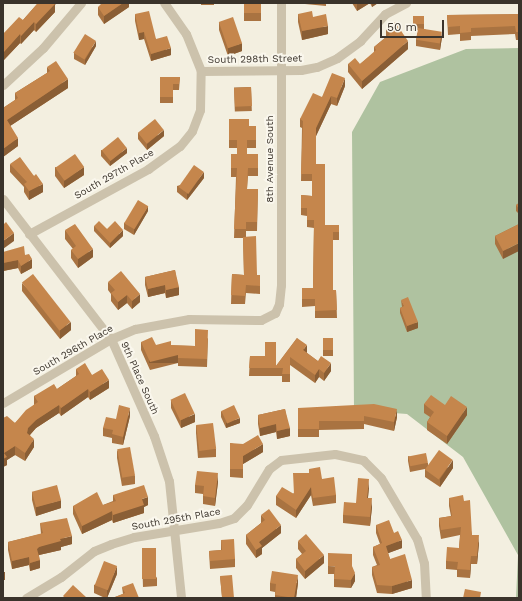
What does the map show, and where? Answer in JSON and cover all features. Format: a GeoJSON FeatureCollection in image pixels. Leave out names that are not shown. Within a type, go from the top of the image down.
{"type":"FeatureCollection","features":[{"type":"Feature","properties":{"kind":"street"},"geometry":{"type":"LineString","coordinates":[[3,85],[43,48],[81,3]]}},
{"type":"Feature","properties":{"kind":"street"},"geometry":{"type":"LineString","coordinates":[[164,3],[186,34],[201,71]]}},
{"type":"Feature","properties":{"kind":"street","name":"8th Avenue South"},"geometry":{"type":"LineString","coordinates":[[275,314],[279,304],[281,285],[281,3]]}},
{"type":"Feature","properties":{"kind":"street","name":"South 298th Street"},"geometry":{"type":"LineString","coordinates":[[201,71],[281,70],[318,67],[337,58],[360,41],[385,14],[406,3]]}},
{"type":"Feature","properties":{"kind":"street","name":"South 297th Place"},"geometry":{"type":"LineString","coordinates":[[29,234],[148,169],[180,146],[192,131],[200,110],[201,71]]}},
{"type":"Feature","properties":{"kind":"street","name":"9th Place South"},"geometry":{"type":"LineString","coordinates":[[3,198],[29,234],[111,339],[164,463],[172,501],[181,598]]}},
{"type":"Feature","properties":{"kind":"street","name":"South 296th Place"},"geometry":{"type":"LineString","coordinates":[[3,403],[111,339],[163,322],[220,317],[261,320],[275,314]]}},
{"type":"Feature","properties":{"kind":"street","name":"South 295th Place"},"geometry":{"type":"LineString","coordinates":[[26,598],[100,549],[134,537],[219,523],[234,518],[247,505],[269,469],[281,460],[335,454],[362,460],[381,478],[417,538],[424,563],[426,598]]}},
{"type":"Feature","properties":{"kind":"green space"},"geometry":{"type":"Polygon","coordinates":[[[519,48],[519,598],[516,598],[518,555],[463,457],[407,414],[354,410],[352,132],[380,82],[466,49],[519,48]]]}},
{"type":"Feature","properties":{"kind":"building"},"geometry":{"type":"Polygon","coordinates":[[[38,3],[55,4],[36,24],[34,22],[21,36],[20,34],[3,53],[3,34],[19,17],[23,20],[38,3]]]}},
{"type":"Feature","properties":{"kind":"building"},"geometry":{"type":"Polygon","coordinates":[[[102,3],[123,3],[104,16],[98,7],[102,3]]]}},
{"type":"Feature","properties":{"kind":"building"},"geometry":{"type":"Polygon","coordinates":[[[244,3],[261,3],[261,13],[244,13],[244,3]]]}},
{"type":"Feature","properties":{"kind":"building"},"geometry":{"type":"Polygon","coordinates":[[[149,11],[156,39],[167,36],[171,48],[151,54],[144,32],[139,33],[135,14],[149,11]]]}},
{"type":"Feature","properties":{"kind":"building"},"geometry":{"type":"Polygon","coordinates":[[[312,11],[313,17],[326,14],[328,26],[302,31],[298,14],[312,11]]]}},
{"type":"Feature","properties":{"kind":"building"},"geometry":{"type":"Polygon","coordinates":[[[519,14],[519,32],[516,32],[515,26],[471,28],[471,32],[460,33],[460,26],[448,27],[447,15],[519,14]]]}},
{"type":"Feature","properties":{"kind":"building"},"geometry":{"type":"Polygon","coordinates":[[[413,16],[424,16],[424,24],[413,24],[413,16]]]}},
{"type":"Feature","properties":{"kind":"building"},"geometry":{"type":"Polygon","coordinates":[[[233,17],[242,43],[228,48],[219,22],[233,17]]]}},
{"type":"Feature","properties":{"kind":"building"},"geometry":{"type":"Polygon","coordinates":[[[395,22],[408,41],[362,81],[348,64],[355,58],[360,64],[376,50],[374,47],[390,34],[386,29],[395,22]]]}},
{"type":"Feature","properties":{"kind":"building"},"geometry":{"type":"Polygon","coordinates":[[[418,28],[442,32],[440,44],[416,40],[418,28]]]}},
{"type":"Feature","properties":{"kind":"building"},"geometry":{"type":"Polygon","coordinates":[[[85,34],[96,41],[84,60],[73,53],[85,34]]]}},
{"type":"Feature","properties":{"kind":"building"},"geometry":{"type":"Polygon","coordinates":[[[56,61],[68,79],[7,120],[18,138],[3,149],[3,108],[18,98],[15,93],[50,71],[47,67],[56,61]]]}},
{"type":"Feature","properties":{"kind":"building"},"geometry":{"type":"Polygon","coordinates":[[[332,73],[345,78],[337,98],[331,96],[316,128],[316,164],[325,164],[325,225],[339,225],[339,232],[333,232],[333,290],[336,290],[337,310],[315,311],[315,299],[302,299],[302,288],[313,288],[314,220],[307,220],[307,208],[301,208],[301,195],[312,196],[312,174],[301,174],[303,121],[300,119],[313,93],[322,97],[332,73]]]}},
{"type":"Feature","properties":{"kind":"building"},"geometry":{"type":"Polygon","coordinates":[[[160,77],[180,77],[179,84],[173,84],[173,97],[160,97],[160,77]]]}},
{"type":"Feature","properties":{"kind":"building"},"geometry":{"type":"Polygon","coordinates":[[[251,87],[252,106],[235,107],[234,88],[251,87]]]}},
{"type":"Feature","properties":{"kind":"building"},"geometry":{"type":"Polygon","coordinates":[[[155,119],[164,130],[147,144],[138,133],[155,119]]]}},
{"type":"Feature","properties":{"kind":"building"},"geometry":{"type":"Polygon","coordinates":[[[229,119],[249,119],[249,126],[256,126],[256,140],[247,140],[247,154],[258,154],[258,168],[248,168],[247,189],[258,189],[257,222],[246,222],[246,229],[234,229],[237,168],[231,168],[231,154],[237,154],[237,140],[229,140],[229,119]]]}},
{"type":"Feature","properties":{"kind":"building"},"geometry":{"type":"Polygon","coordinates":[[[118,137],[127,148],[110,161],[102,150],[118,137]]]}},
{"type":"Feature","properties":{"kind":"building"},"geometry":{"type":"Polygon","coordinates":[[[75,154],[84,167],[65,181],[55,168],[75,154]]]}},
{"type":"Feature","properties":{"kind":"building"},"geometry":{"type":"Polygon","coordinates":[[[20,157],[34,176],[36,174],[43,184],[29,191],[24,184],[27,182],[10,164],[20,157]]]}},
{"type":"Feature","properties":{"kind":"building"},"geometry":{"type":"Polygon","coordinates":[[[194,165],[204,172],[188,194],[179,187],[194,165]]]}},
{"type":"Feature","properties":{"kind":"building"},"geometry":{"type":"Polygon","coordinates":[[[138,200],[148,206],[134,229],[124,223],[138,200]]]}},
{"type":"Feature","properties":{"kind":"building"},"geometry":{"type":"Polygon","coordinates":[[[99,221],[107,229],[115,221],[123,230],[110,243],[94,226],[99,221]]]}},
{"type":"Feature","properties":{"kind":"building"},"geometry":{"type":"Polygon","coordinates":[[[6,222],[14,233],[3,241],[3,225],[6,222]]]}},
{"type":"Feature","properties":{"kind":"building"},"geometry":{"type":"Polygon","coordinates":[[[75,224],[93,249],[78,259],[71,250],[76,246],[65,230],[75,224]]]}},
{"type":"Feature","properties":{"kind":"building"},"geometry":{"type":"Polygon","coordinates":[[[519,224],[519,243],[503,251],[495,236],[519,224]]]}},
{"type":"Feature","properties":{"kind":"building"},"geometry":{"type":"Polygon","coordinates":[[[256,236],[257,275],[260,275],[260,286],[246,285],[245,296],[231,295],[232,274],[244,275],[243,237],[256,236]]]}},
{"type":"Feature","properties":{"kind":"building"},"geometry":{"type":"Polygon","coordinates":[[[24,246],[25,255],[29,254],[32,259],[21,266],[18,260],[3,263],[3,252],[24,246]]]}},
{"type":"Feature","properties":{"kind":"building"},"geometry":{"type":"Polygon","coordinates":[[[175,270],[179,287],[166,290],[165,285],[148,289],[145,277],[175,270]]]}},
{"type":"Feature","properties":{"kind":"building"},"geometry":{"type":"Polygon","coordinates":[[[121,271],[140,294],[132,301],[127,295],[118,302],[111,293],[115,290],[108,282],[121,271]]]}},
{"type":"Feature","properties":{"kind":"building"},"geometry":{"type":"Polygon","coordinates":[[[33,274],[71,322],[60,331],[22,283],[33,274]]]}},
{"type":"Feature","properties":{"kind":"building"},"geometry":{"type":"Polygon","coordinates":[[[408,297],[418,322],[407,326],[400,308],[404,306],[401,300],[408,297]]]}},
{"type":"Feature","properties":{"kind":"building"},"geometry":{"type":"Polygon","coordinates":[[[195,329],[208,330],[207,359],[178,358],[178,355],[150,362],[141,342],[152,337],[156,345],[171,341],[171,345],[195,346],[195,329]]]}},
{"type":"Feature","properties":{"kind":"building"},"geometry":{"type":"Polygon","coordinates":[[[297,338],[307,345],[303,350],[318,361],[321,356],[331,363],[324,373],[319,369],[315,375],[290,357],[290,374],[282,374],[283,368],[249,368],[250,356],[265,356],[265,342],[276,342],[276,366],[297,338]]]}},
{"type":"Feature","properties":{"kind":"building"},"geometry":{"type":"Polygon","coordinates":[[[323,338],[333,338],[333,350],[323,350],[323,338]]]}},
{"type":"Feature","properties":{"kind":"building"},"geometry":{"type":"Polygon","coordinates":[[[85,363],[92,375],[102,369],[109,380],[90,392],[88,389],[61,408],[59,405],[36,420],[28,428],[27,433],[34,439],[25,453],[15,446],[4,453],[7,457],[3,459],[3,418],[7,416],[15,423],[26,410],[38,402],[34,396],[54,384],[57,389],[79,374],[76,369],[85,363]]]}},
{"type":"Feature","properties":{"kind":"building"},"geometry":{"type":"Polygon","coordinates":[[[185,393],[195,414],[180,421],[170,400],[185,393]]]}},
{"type":"Feature","properties":{"kind":"building"},"geometry":{"type":"Polygon","coordinates":[[[431,395],[445,405],[451,396],[467,407],[447,436],[427,422],[434,412],[424,404],[431,395]]]}},
{"type":"Feature","properties":{"kind":"building"},"geometry":{"type":"Polygon","coordinates":[[[374,404],[397,409],[394,422],[364,416],[364,421],[319,421],[319,429],[298,429],[298,408],[374,404]]]}},
{"type":"Feature","properties":{"kind":"building"},"geometry":{"type":"Polygon","coordinates":[[[119,405],[130,408],[123,437],[112,434],[113,430],[103,428],[106,417],[116,419],[119,405]]]}},
{"type":"Feature","properties":{"kind":"building"},"geometry":{"type":"Polygon","coordinates":[[[234,405],[240,418],[227,424],[221,411],[234,405]]]}},
{"type":"Feature","properties":{"kind":"building"},"geometry":{"type":"Polygon","coordinates":[[[285,409],[290,428],[277,431],[276,424],[260,428],[258,415],[285,409]]]}},
{"type":"Feature","properties":{"kind":"building"},"geometry":{"type":"Polygon","coordinates":[[[213,423],[216,449],[199,451],[196,425],[213,423]]]}},
{"type":"Feature","properties":{"kind":"building"},"geometry":{"type":"Polygon","coordinates":[[[258,435],[263,444],[243,456],[243,469],[230,469],[230,443],[243,444],[258,435]]]}},
{"type":"Feature","properties":{"kind":"building"},"geometry":{"type":"Polygon","coordinates":[[[130,447],[135,476],[122,478],[117,449],[130,447]]]}},
{"type":"Feature","properties":{"kind":"building"},"geometry":{"type":"Polygon","coordinates":[[[439,450],[453,460],[439,479],[425,469],[439,450]]]}},
{"type":"Feature","properties":{"kind":"building"},"geometry":{"type":"Polygon","coordinates":[[[426,453],[428,463],[410,466],[408,456],[426,453]]]}},
{"type":"Feature","properties":{"kind":"building"},"geometry":{"type":"Polygon","coordinates":[[[320,467],[322,479],[334,477],[336,495],[313,498],[311,487],[296,510],[276,496],[282,487],[294,494],[293,473],[309,473],[309,469],[320,467]]]}},
{"type":"Feature","properties":{"kind":"building"},"geometry":{"type":"Polygon","coordinates":[[[197,471],[218,473],[215,498],[203,496],[204,486],[195,485],[197,471]]]}},
{"type":"Feature","properties":{"kind":"building"},"geometry":{"type":"Polygon","coordinates":[[[358,478],[369,479],[367,498],[372,498],[370,517],[343,515],[344,502],[356,503],[358,478]]]}},
{"type":"Feature","properties":{"kind":"building"},"geometry":{"type":"Polygon","coordinates":[[[57,485],[61,500],[36,507],[32,492],[57,485]]]}},
{"type":"Feature","properties":{"kind":"building"},"geometry":{"type":"Polygon","coordinates":[[[144,485],[148,497],[142,499],[144,505],[113,515],[112,511],[82,526],[73,506],[97,492],[103,505],[116,501],[113,495],[144,485]]]}},
{"type":"Feature","properties":{"kind":"building"},"geometry":{"type":"Polygon","coordinates":[[[463,495],[464,501],[470,500],[472,535],[479,535],[477,556],[471,556],[470,570],[457,569],[458,562],[446,561],[447,547],[459,548],[461,527],[441,530],[439,518],[452,516],[449,498],[463,495]]]}},
{"type":"Feature","properties":{"kind":"building"},"geometry":{"type":"Polygon","coordinates":[[[269,509],[281,525],[259,542],[262,546],[256,550],[246,535],[265,520],[261,515],[269,509]]]}},
{"type":"Feature","properties":{"kind":"building"},"geometry":{"type":"Polygon","coordinates":[[[67,518],[72,536],[60,539],[61,541],[39,547],[37,549],[40,560],[30,563],[29,557],[12,561],[8,542],[43,533],[40,523],[67,518]]]}},
{"type":"Feature","properties":{"kind":"building"},"geometry":{"type":"Polygon","coordinates":[[[389,520],[394,533],[398,531],[402,540],[386,546],[390,559],[405,554],[412,580],[392,586],[377,585],[372,567],[380,565],[373,547],[382,543],[376,525],[389,520]]]}},
{"type":"Feature","properties":{"kind":"building"},"geometry":{"type":"Polygon","coordinates":[[[306,534],[324,555],[305,571],[296,559],[306,551],[298,541],[306,534]]]}},
{"type":"Feature","properties":{"kind":"building"},"geometry":{"type":"Polygon","coordinates":[[[234,539],[235,559],[210,561],[209,551],[222,550],[221,540],[234,539]]]}},
{"type":"Feature","properties":{"kind":"building"},"geometry":{"type":"Polygon","coordinates":[[[142,548],[156,548],[156,579],[142,579],[142,548]]]}},
{"type":"Feature","properties":{"kind":"building"},"geometry":{"type":"Polygon","coordinates":[[[328,553],[352,554],[352,566],[355,573],[351,580],[334,579],[335,566],[328,566],[328,553]]]}},
{"type":"Feature","properties":{"kind":"building"},"geometry":{"type":"Polygon","coordinates":[[[104,561],[117,566],[108,590],[95,585],[104,561]]]}},
{"type":"Feature","properties":{"kind":"building"},"geometry":{"type":"Polygon","coordinates":[[[272,571],[298,575],[294,598],[275,595],[276,584],[270,583],[272,571]]]}},
{"type":"Feature","properties":{"kind":"building"},"geometry":{"type":"Polygon","coordinates":[[[232,575],[234,598],[208,598],[222,597],[220,576],[232,575]]]}},
{"type":"Feature","properties":{"kind":"building"},"geometry":{"type":"Polygon","coordinates":[[[133,583],[139,598],[115,597],[125,593],[122,587],[133,583]]]}},
{"type":"Feature","properties":{"kind":"building"},"geometry":{"type":"Polygon","coordinates":[[[73,585],[87,598],[65,598],[63,596],[73,585]]]}},
{"type":"Feature","properties":{"kind":"building"},"geometry":{"type":"Polygon","coordinates":[[[465,589],[481,592],[480,598],[463,598],[465,589]]]}}]}
